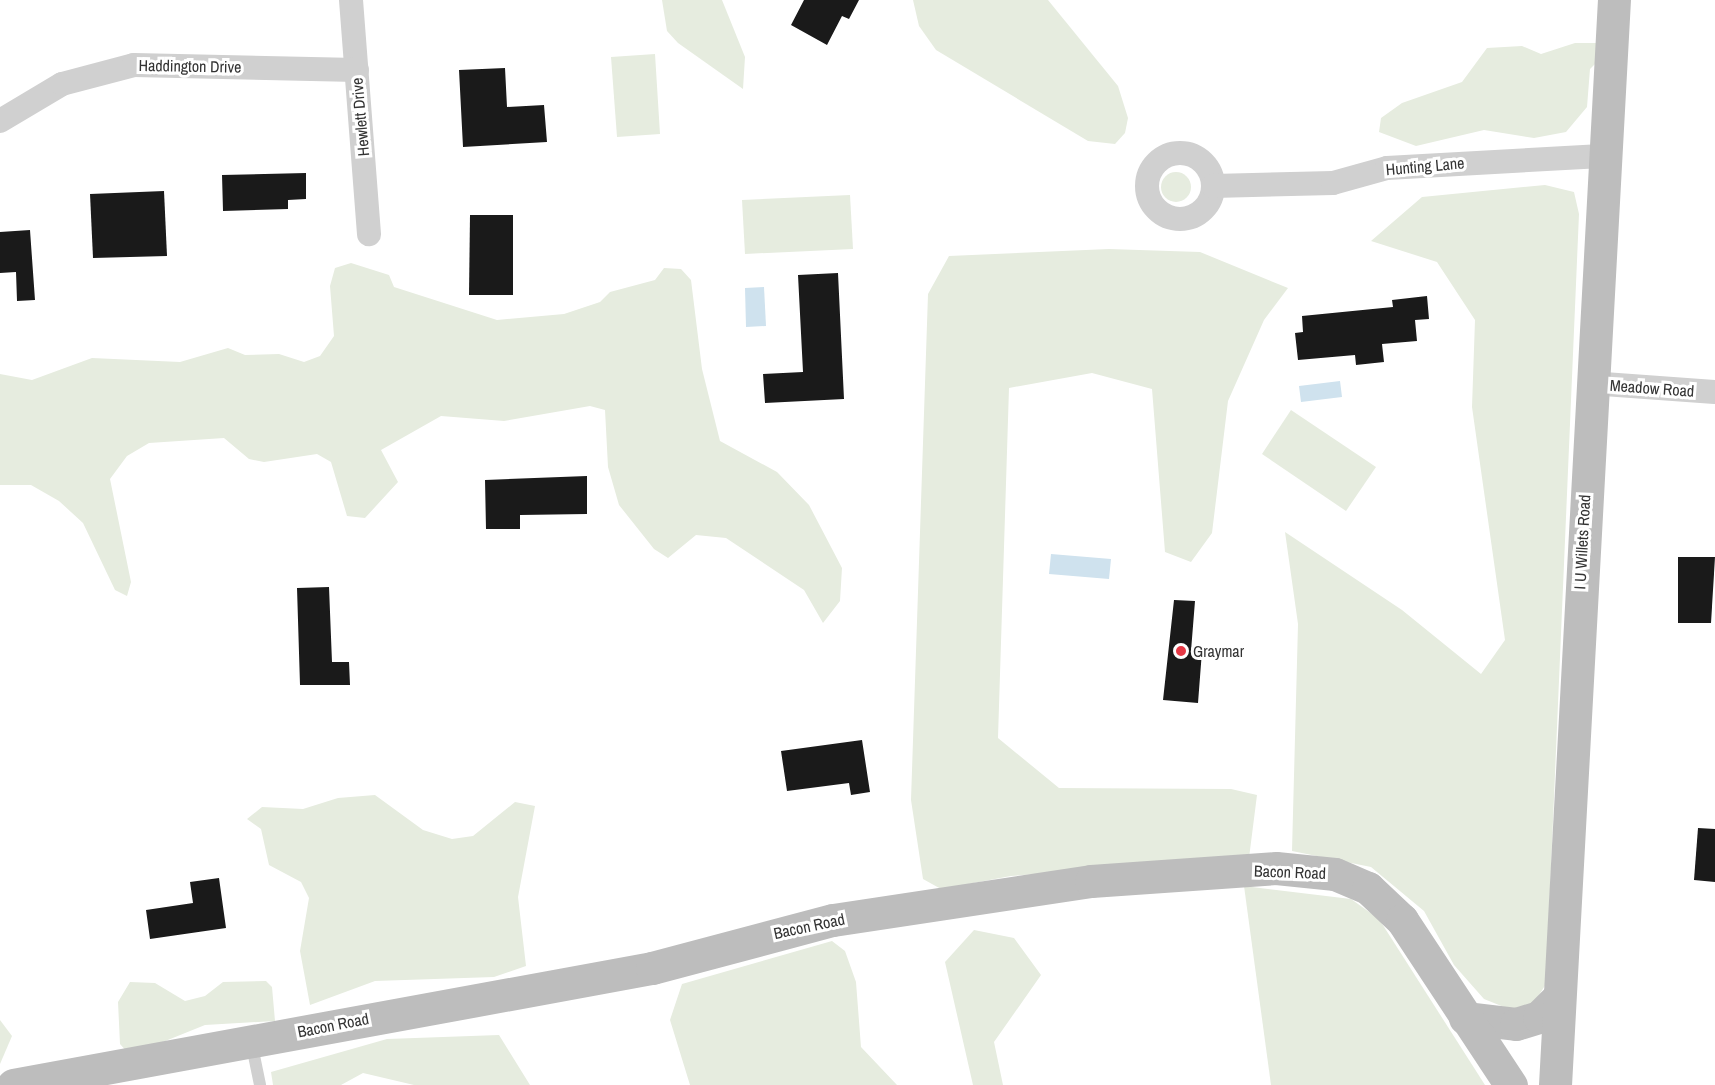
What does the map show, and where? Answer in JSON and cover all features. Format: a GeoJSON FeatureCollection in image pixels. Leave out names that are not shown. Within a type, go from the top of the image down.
{"type":"FeatureCollection","features":[{"type":"Feature","properties":{"kind":"street","name":"Hewlett Drive"},"geometry":{"type":"LineString","coordinates":[[351,0],[369,234]]}},
{"type":"Feature","properties":{"kind":"street","name":"I U Willets Road"},"geometry":{"type":"LineString","coordinates":[[1555,1085],[1602,156],[1614,0]]}},
{"type":"Feature","properties":{"kind":"street","name":"Haddington Drive"},"geometry":{"type":"LineString","coordinates":[[0,121],[62,84],[134,65],[357,70]]}},
{"type":"Feature","properties":{"kind":"street","name":"Hunting Lane"},"geometry":{"type":"LineString","coordinates":[[1213,186],[1333,183],[1387,168],[1602,156]]}},
{"type":"Feature","properties":{"kind":"street","name":"Meadow Road"},"geometry":{"type":"LineString","coordinates":[[1590,383],[1715,392]]}},
{"type":"Feature","properties":{"kind":"street","name":"Bacon Road"},"geometry":{"type":"LineString","coordinates":[[13,1085],[652,968],[832,920],[1091,881],[1275,868],[1335,874],[1368,888],[1402,920],[1511,1085]]}},
{"type":"Feature","properties":{"kind":"street"},"geometry":{"type":"LineString","coordinates":[[1466,1018],[1516,1024],[1539,1017],[1559,997]]}},
{"type":"Feature","properties":{"kind":"lane"},"geometry":{"type":"LineString","coordinates":[[251,1040],[260,1085]]}},
{"type":"Feature","properties":{"kind":"shaded area"},"geometry":{"type":"Polygon","coordinates":[[[662,0],[722,0],[745,57],[743,89],[678,43],[667,31],[662,0]]]}},
{"type":"Feature","properties":{"kind":"shaded area"},"geometry":{"type":"Polygon","coordinates":[[[913,0],[1048,0],[1118,86],[1128,118],[1125,133],[1115,144],[1088,141],[936,50],[919,26],[913,0]]]}},
{"type":"Feature","properties":{"kind":"shaded area"},"geometry":{"type":"Polygon","coordinates":[[[1575,43],[1598,43],[1597,62],[1590,69],[1587,107],[1566,132],[1534,138],[1484,130],[1416,146],[1379,132],[1381,118],[1402,103],[1462,82],[1487,48],[1522,46],[1541,54],[1575,43]]]}},
{"type":"Feature","properties":{"kind":"shaded area"},"geometry":{"type":"Polygon","coordinates":[[[655,54],[660,134],[617,137],[611,57],[655,54]]]}},
{"type":"Feature","properties":{"kind":"shaded area"},"geometry":{"type":"Polygon","coordinates":[[[1176,172],[1187,176],[1191,187],[1187,198],[1176,202],[1165,198],[1161,187],[1165,176],[1176,172]]]}},
{"type":"Feature","properties":{"kind":"shaded area"},"geometry":{"type":"Polygon","coordinates":[[[1545,185],[1574,192],[1579,214],[1546,984],[1532,1006],[1509,1009],[1484,999],[1454,965],[1424,911],[1371,867],[1292,851],[1298,624],[1285,532],[1402,610],[1481,674],[1505,640],[1472,407],[1475,320],[1437,262],[1371,241],[1422,197],[1545,185]]]}},
{"type":"Feature","properties":{"kind":"shaded area"},"geometry":{"type":"Polygon","coordinates":[[[850,195],[853,249],[745,254],[742,200],[850,195]]]}},
{"type":"Feature","properties":{"kind":"shaded area"},"geometry":{"type":"Polygon","coordinates":[[[1109,249],[1200,252],[1288,288],[1264,320],[1228,401],[1212,533],[1191,562],[1165,552],[1152,389],[1092,373],[1009,388],[998,738],[1059,788],[1231,789],[1257,795],[1249,858],[1011,876],[941,889],[923,879],[911,800],[928,294],[949,256],[1109,249]]]}},
{"type":"Feature","properties":{"kind":"shaded area"},"geometry":{"type":"Polygon","coordinates":[[[351,263],[389,275],[394,287],[497,320],[564,314],[600,302],[610,292],[655,280],[664,268],[681,269],[691,280],[702,369],[720,441],[777,472],[809,505],[842,568],[840,601],[823,623],[804,590],[726,538],[696,535],[668,558],[654,549],[619,505],[608,467],[605,410],[590,406],[504,421],[441,416],[381,450],[398,482],[365,518],[347,516],[331,462],[317,454],[264,462],[249,459],[224,438],[149,443],[127,456],[110,479],[131,582],[127,596],[115,590],[83,523],[59,501],[31,485],[0,485],[0,374],[32,380],[92,358],[180,362],[228,348],[245,355],[279,354],[304,362],[320,356],[334,336],[330,286],[335,268],[351,263]]]}},
{"type":"Feature","properties":{"kind":"shaded area"},"geometry":{"type":"Polygon","coordinates":[[[1291,410],[1376,467],[1346,511],[1262,454],[1291,410]]]}},
{"type":"Feature","properties":{"kind":"shaded area"},"geometry":{"type":"Polygon","coordinates":[[[375,795],[423,830],[452,839],[473,836],[515,802],[535,806],[518,897],[526,966],[494,977],[375,981],[310,1005],[300,951],[309,898],[301,882],[269,865],[261,829],[247,819],[262,807],[303,809],[338,798],[375,795]]]}},
{"type":"Feature","properties":{"kind":"shaded area"},"geometry":{"type":"Polygon","coordinates":[[[1244,886],[1351,899],[1379,919],[1485,1085],[1271,1085],[1244,886]]]}},
{"type":"Feature","properties":{"kind":"shaded area"},"geometry":{"type":"Polygon","coordinates":[[[974,930],[1014,938],[1041,975],[994,1042],[1003,1085],[973,1085],[945,962],[974,930]]]}},
{"type":"Feature","properties":{"kind":"shaded area"},"geometry":{"type":"Polygon","coordinates":[[[832,941],[845,951],[856,982],[861,1047],[897,1085],[690,1085],[670,1020],[682,984],[832,941]]]}},
{"type":"Feature","properties":{"kind":"shaded area"},"geometry":{"type":"Polygon","coordinates":[[[266,981],[272,987],[275,1021],[205,1025],[138,1052],[128,1053],[120,1044],[118,1002],[130,982],[155,983],[185,1001],[205,996],[223,982],[266,981]]]}},
{"type":"Feature","properties":{"kind":"shaded area"},"geometry":{"type":"Polygon","coordinates":[[[0,1020],[12,1036],[0,1064],[0,1020]]]}},
{"type":"Feature","properties":{"kind":"shaded area"},"geometry":{"type":"Polygon","coordinates":[[[499,1035],[530,1085],[414,1085],[363,1073],[341,1085],[273,1085],[271,1072],[387,1039],[499,1035]]]}},
{"type":"Feature","properties":{"kind":"water"},"geometry":{"type":"Polygon","coordinates":[[[764,287],[766,326],[746,327],[745,288],[764,287]]]}},
{"type":"Feature","properties":{"kind":"water"},"geometry":{"type":"Polygon","coordinates":[[[1340,381],[1342,397],[1301,402],[1299,386],[1340,381]]]}},
{"type":"Feature","properties":{"kind":"water"},"geometry":{"type":"Polygon","coordinates":[[[1051,554],[1111,559],[1109,579],[1049,574],[1051,554]]]}},
{"type":"Feature","properties":{"kind":"building"},"geometry":{"type":"Polygon","coordinates":[[[804,0],[859,0],[849,19],[842,16],[827,45],[791,25],[804,0]]]}},
{"type":"Feature","properties":{"kind":"building"},"geometry":{"type":"Polygon","coordinates":[[[505,68],[507,107],[544,105],[547,142],[463,147],[459,70],[505,68]]]}},
{"type":"Feature","properties":{"kind":"building"},"geometry":{"type":"Polygon","coordinates":[[[306,173],[306,199],[288,200],[288,209],[223,211],[222,175],[306,173]]]}},
{"type":"Feature","properties":{"kind":"building"},"geometry":{"type":"Polygon","coordinates":[[[164,191],[167,256],[93,258],[90,194],[164,191]]]}},
{"type":"Feature","properties":{"kind":"building"},"geometry":{"type":"Polygon","coordinates":[[[470,215],[513,215],[513,295],[469,295],[470,215]]]}},
{"type":"Feature","properties":{"kind":"building"},"geometry":{"type":"Polygon","coordinates":[[[30,230],[35,300],[17,301],[16,272],[0,273],[0,232],[30,230]]]}},
{"type":"Feature","properties":{"kind":"building"},"geometry":{"type":"Polygon","coordinates":[[[838,273],[844,399],[765,403],[763,374],[803,372],[798,275],[838,273]]]}},
{"type":"Feature","properties":{"kind":"building"},"geometry":{"type":"Polygon","coordinates":[[[1427,296],[1429,319],[1415,320],[1417,341],[1382,344],[1384,362],[1356,365],[1355,355],[1298,360],[1295,333],[1303,332],[1302,316],[1393,307],[1392,300],[1427,296]]]}},
{"type":"Feature","properties":{"kind":"building"},"geometry":{"type":"Polygon","coordinates":[[[587,476],[587,514],[520,515],[520,529],[486,529],[485,480],[587,476]]]}},
{"type":"Feature","properties":{"kind":"building"},"geometry":{"type":"Polygon","coordinates":[[[1678,557],[1715,557],[1711,623],[1678,623],[1678,557]]]}},
{"type":"Feature","properties":{"kind":"building"},"geometry":{"type":"Polygon","coordinates":[[[329,587],[332,662],[349,662],[350,685],[300,685],[297,588],[329,587]]]}},
{"type":"Feature","properties":{"kind":"building","name":"Graymar"},"geometry":{"type":"Polygon","coordinates":[[[1174,600],[1195,601],[1191,651],[1202,651],[1198,703],[1163,700],[1174,600]]]}},
{"type":"Feature","properties":{"kind":"building"},"geometry":{"type":"Polygon","coordinates":[[[862,740],[870,792],[851,795],[849,783],[787,791],[781,751],[862,740]]]}},
{"type":"Feature","properties":{"kind":"building"},"geometry":{"type":"Polygon","coordinates":[[[1698,828],[1715,829],[1715,882],[1694,880],[1698,828]]]}},
{"type":"Feature","properties":{"kind":"building"},"geometry":{"type":"Polygon","coordinates":[[[219,878],[226,928],[150,939],[146,910],[193,903],[190,882],[219,878]]]}},
{"type":"Feature","properties":{"kind":"place","name":"Graymar"},"geometry":{"type":"Point","coordinates":[1181,651]}}]}
